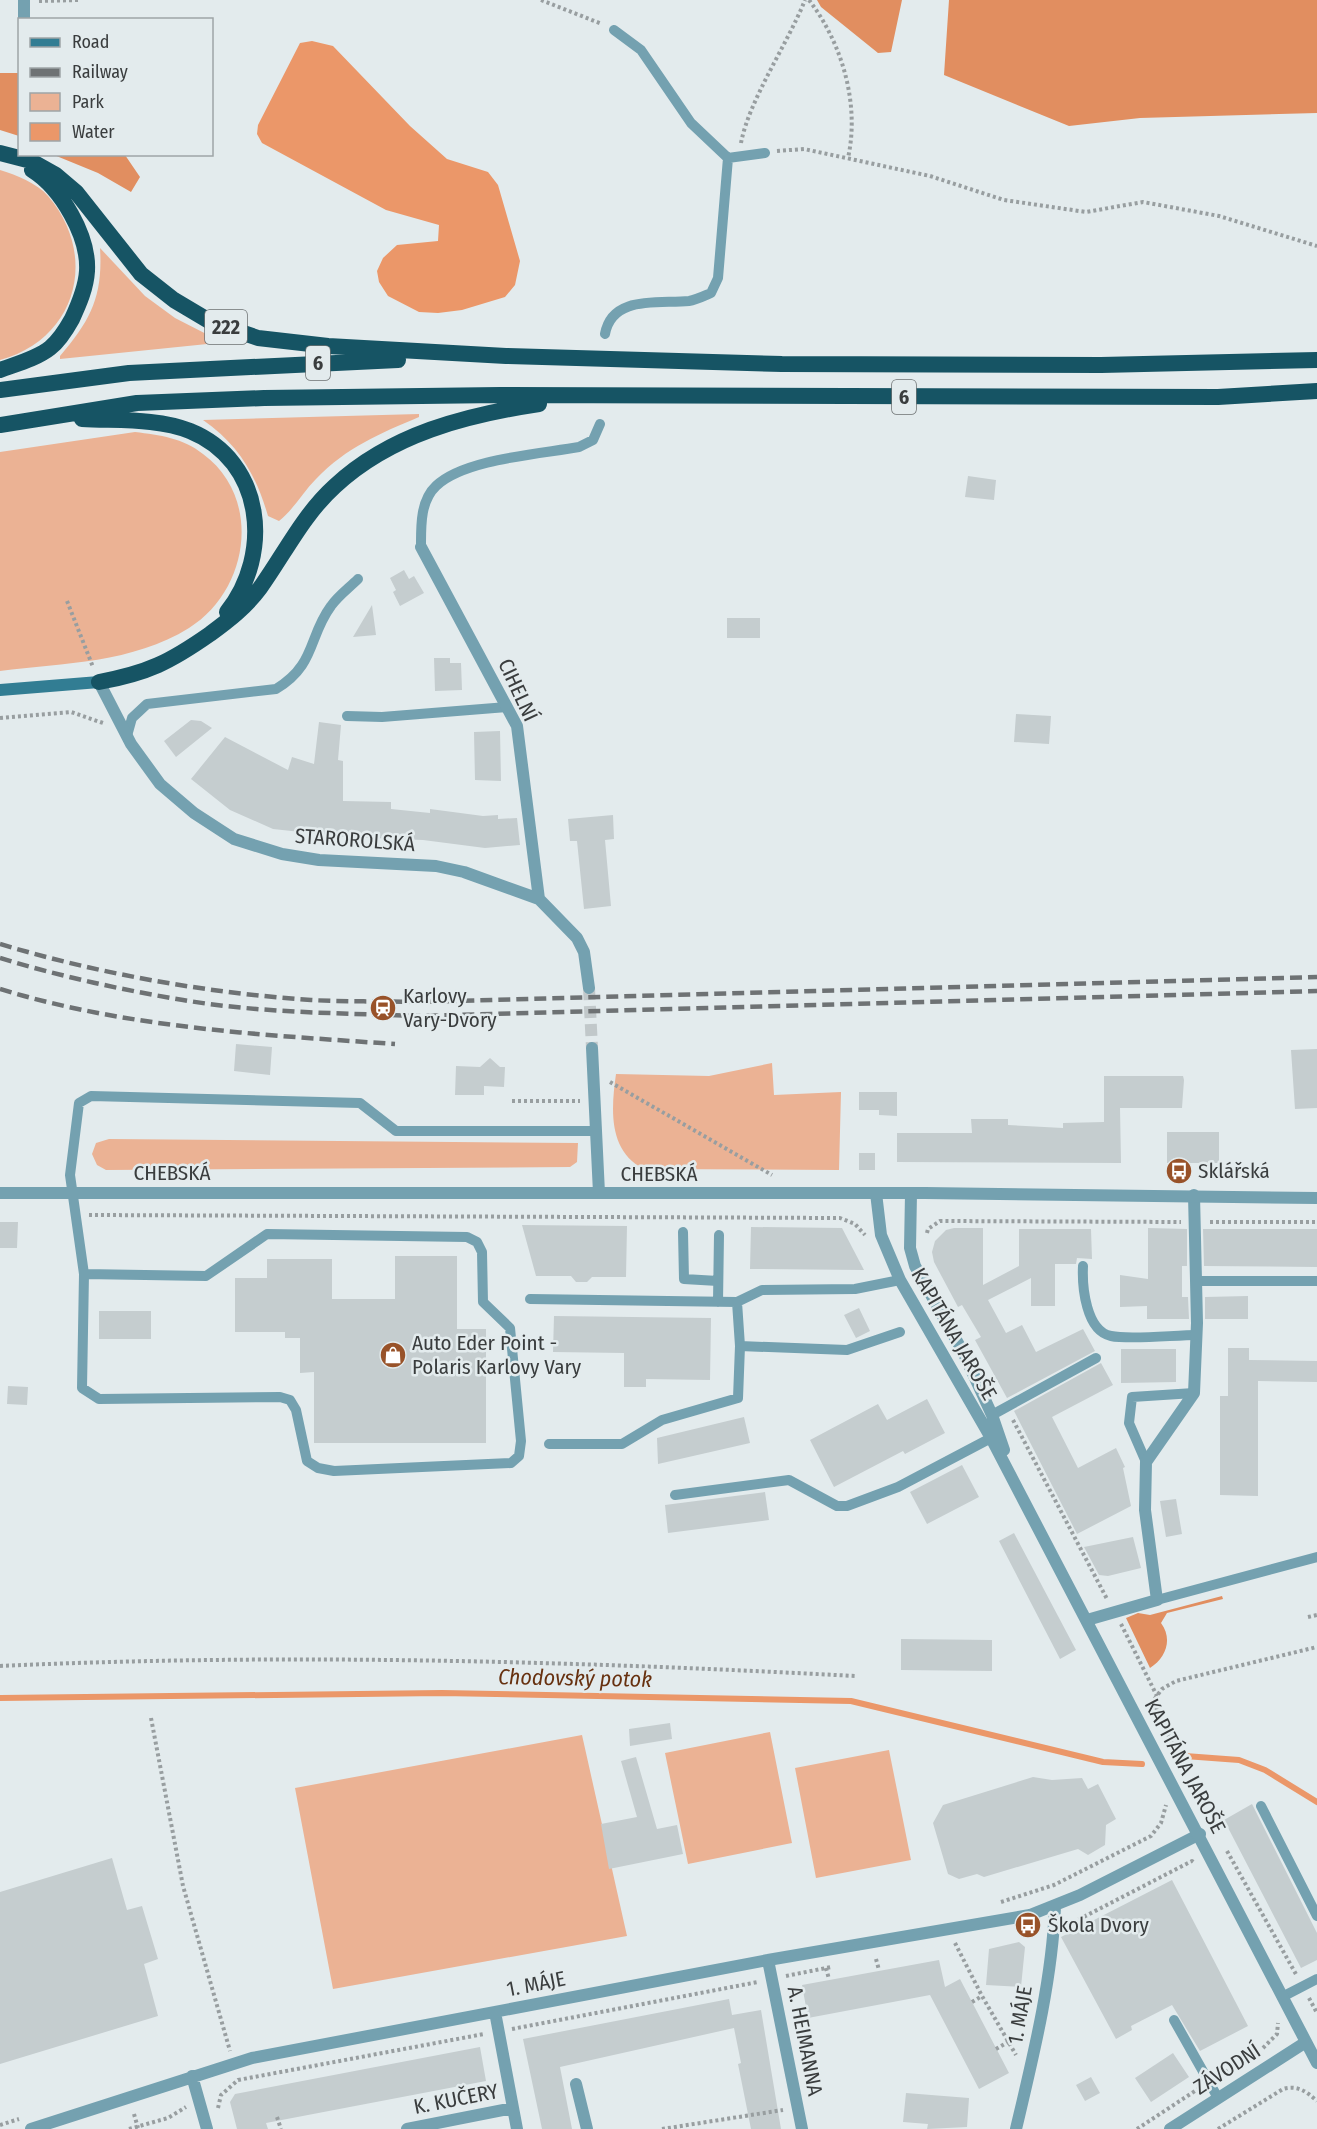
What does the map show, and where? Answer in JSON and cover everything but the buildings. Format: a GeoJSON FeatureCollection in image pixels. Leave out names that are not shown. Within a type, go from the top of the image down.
{"type":"FeatureCollection","features":[{"type":"Feature","properties":{"kind":"highway","name":"222"},"geometry":{"type":"LineString","coordinates":[[4,154],[31,161],[56,175],[76,192],[141,274],[174,300],[212,322],[258,338],[328,346],[506,356]]}},
{"type":"Feature","properties":{"kind":"highway"},"geometry":{"type":"LineString","coordinates":[[0,370],[51,348],[68,327],[81,300],[87,270],[79,230],[63,201],[42,176],[4,154]]}},
{"type":"Feature","properties":{"kind":"highway","name":"6"},"geometry":{"type":"LineString","coordinates":[[0,390],[129,373],[506,356],[806,364],[1101,365],[1317,360]]}},
{"type":"Feature","properties":{"kind":"highway","name":"6"},"geometry":{"type":"LineString","coordinates":[[0,425],[137,403],[264,398],[1218,397],[1317,391]]}},
{"type":"Feature","properties":{"kind":"highway"},"geometry":{"type":"LineString","coordinates":[[99,682],[155,668],[192,648],[233,618],[259,588],[297,529],[335,486],[387,448],[440,426],[501,410],[590,396]]}},
{"type":"Feature","properties":{"kind":"highway"},"geometry":{"type":"LineString","coordinates":[[45,417],[174,426],[205,438],[230,459],[240,472],[253,502],[257,533],[255,549],[246,580],[235,602],[209,634]]}},
{"type":"Feature","properties":{"kind":"main road"},"geometry":{"type":"LineString","coordinates":[[0,690],[99,682]]}},
{"type":"Feature","properties":{"kind":"street"},"geometry":{"type":"LineString","coordinates":[[24,1],[24,18]]}},
{"type":"Feature","properties":{"kind":"street","name":"CIHELNÍ"},"geometry":{"type":"LineString","coordinates":[[421,547],[517,726],[539,899]]}},
{"type":"Feature","properties":{"kind":"street","name":"STAROROLSKÁ"},"geometry":{"type":"LineString","coordinates":[[99,682],[125,733],[160,784],[194,813],[234,839],[282,854],[319,860],[436,866],[464,872],[539,899],[577,938],[584,952],[589,988]]}},
{"type":"Feature","properties":{"kind":"street"},"geometry":{"type":"LineString","coordinates":[[592,1048],[599,1193]]}},
{"type":"Feature","properties":{"kind":"street","name":"CHEBSKÁ"},"geometry":{"type":"LineString","coordinates":[[0,1193],[876,1193],[1317,1198]]}},
{"type":"Feature","properties":{"kind":"street","name":"KAPITÁNA JAROŠE"},"geometry":{"type":"LineString","coordinates":[[876,1193],[881,1235],[900,1280],[991,1438],[1200,1834],[1317,2063]]}},
{"type":"Feature","properties":{"kind":"street","name":"KAPITÁNA JAROŠE"},"geometry":{"type":"LineString","coordinates":[[911,1194],[910,1248],[915,1266],[964,1354],[992,1415],[1017,1487]]}},
{"type":"Feature","properties":{"kind":"street"},"geometry":{"type":"LineString","coordinates":[[1087,1620],[1157,1600],[1144,1510],[1146,1462],[1194,1393],[1197,1329],[1194,1195]]}},
{"type":"Feature","properties":{"kind":"street","name":"1. MÁJE"},"geometry":{"type":"LineString","coordinates":[[31,2129],[252,2058],[768,1960],[1030,1915],[1055,1907],[1200,1834]]}},
{"type":"Feature","properties":{"kind":"street","name":"1. MÁJE"},"geometry":{"type":"LineString","coordinates":[[1016,2129],[1033,2056],[1054,1933],[1055,1907]]}},
{"type":"Feature","properties":{"kind":"street","name":"A. HEIMANNA"},"geometry":{"type":"LineString","coordinates":[[768,1960],[802,2129]]}},
{"type":"Feature","properties":{"kind":"street","name":"K. KUČERY"},"geometry":{"type":"LineString","coordinates":[[495,2012],[517,2129]]}},
{"type":"Feature","properties":{"kind":"street","name":"ZÁVODNÍ"},"geometry":{"type":"LineString","coordinates":[[1170,2129],[1306,2042]]}},
{"type":"Feature","properties":{"kind":"street"},"geometry":{"type":"LineString","coordinates":[[192,2076],[207,2129]]}},
{"type":"Feature","properties":{"kind":"street"},"geometry":{"type":"LineString","coordinates":[[576,2084],[587,2129]]}},
{"type":"Feature","properties":{"kind":"street","name":"K. KUČERY"},"geometry":{"type":"LineString","coordinates":[[408,2129],[513,2108]]}},
{"type":"Feature","properties":{"kind":"lane"},"geometry":{"type":"LineString","coordinates":[[614,30],[642,50],[691,123],[728,158]]}},
{"type":"Feature","properties":{"kind":"lane"},"geometry":{"type":"LineString","coordinates":[[728,158],[765,153]]}},
{"type":"Feature","properties":{"kind":"lane"},"geometry":{"type":"LineString","coordinates":[[605,334],[607,322],[615,312],[635,304],[692,300],[711,293],[718,278],[728,158]]}},
{"type":"Feature","properties":{"kind":"lane"},"geometry":{"type":"LineString","coordinates":[[421,547],[423,508],[435,487],[452,474],[485,465],[579,447],[593,440],[600,424]]}},
{"type":"Feature","properties":{"kind":"lane"},"geometry":{"type":"LineString","coordinates":[[125,733],[132,718],[147,704],[276,689],[293,679],[303,665],[332,605],[358,579]]}},
{"type":"Feature","properties":{"kind":"lane"},"geometry":{"type":"LineString","coordinates":[[347,716],[382,717],[507,707]]}},
{"type":"Feature","properties":{"kind":"lane"},"geometry":{"type":"LineString","coordinates":[[84,1274],[206,1276],[267,1234],[467,1237],[477,1242],[482,1251],[483,1302],[510,1328],[521,1441],[519,1456],[511,1463],[334,1471],[318,1468],[307,1461],[296,1410],[290,1400],[280,1397],[99,1399],[82,1389],[84,1274],[70,1175],[79,1103],[91,1096],[360,1103],[396,1131],[596,1131]]}},
{"type":"Feature","properties":{"kind":"lane"},"geometry":{"type":"LineString","coordinates":[[683,1232],[684,1279],[718,1281]]}},
{"type":"Feature","properties":{"kind":"lane"},"geometry":{"type":"LineString","coordinates":[[718,1302],[719,1235]]}},
{"type":"Feature","properties":{"kind":"lane"},"geometry":{"type":"LineString","coordinates":[[1083,1266],[1082,1284],[1088,1309],[1098,1327],[1110,1336],[1197,1329]]}},
{"type":"Feature","properties":{"kind":"lane"},"geometry":{"type":"LineString","coordinates":[[530,1299],[737,1302],[762,1290],[855,1290],[900,1280]]}},
{"type":"Feature","properties":{"kind":"lane"},"geometry":{"type":"LineString","coordinates":[[1196,1281],[1317,1281]]}},
{"type":"Feature","properties":{"kind":"lane"},"geometry":{"type":"LineString","coordinates":[[549,1444],[622,1444],[662,1420],[738,1398],[740,1346],[737,1302]]}},
{"type":"Feature","properties":{"kind":"lane"},"geometry":{"type":"LineString","coordinates":[[740,1346],[848,1350],[900,1332]]}},
{"type":"Feature","properties":{"kind":"lane"},"geometry":{"type":"LineString","coordinates":[[992,1415],[1096,1358]]}},
{"type":"Feature","properties":{"kind":"lane"},"geometry":{"type":"LineString","coordinates":[[1146,1462],[1129,1423],[1132,1397],[1194,1393]]}},
{"type":"Feature","properties":{"kind":"lane"},"geometry":{"type":"LineString","coordinates":[[675,1496],[789,1480],[837,1506],[848,1506],[898,1487],[991,1438]]}},
{"type":"Feature","properties":{"kind":"lane"},"geometry":{"type":"LineString","coordinates":[[1157,1600],[1317,1557]]}},
{"type":"Feature","properties":{"kind":"lane"},"geometry":{"type":"LineString","coordinates":[[1261,1806],[1317,1916]]}},
{"type":"Feature","properties":{"kind":"lane"},"geometry":{"type":"LineString","coordinates":[[1282,1997],[1317,1980]]}},
{"type":"Feature","properties":{"kind":"lane"},"geometry":{"type":"LineString","coordinates":[[1174,2020],[1218,2098]]}},
{"type":"Feature","properties":{"kind":"path"},"geometry":{"type":"LineString","coordinates":[[24,1],[80,0]]}},
{"type":"Feature","properties":{"kind":"path"},"geometry":{"type":"LineString","coordinates":[[541,0],[614,30]]}},
{"type":"Feature","properties":{"kind":"path"},"geometry":{"type":"LineString","coordinates":[[741,156],[742,140],[763,88],[807,0],[826,22],[841,60],[849,95],[852,138],[848,158]]}},
{"type":"Feature","properties":{"kind":"path"},"geometry":{"type":"LineString","coordinates":[[765,153],[804,148],[930,176],[1004,200],[1086,212],[1143,202],[1219,216],[1317,246]]}},
{"type":"Feature","properties":{"kind":"path"},"geometry":{"type":"LineString","coordinates":[[67,601],[99,682]]}},
{"type":"Feature","properties":{"kind":"path"},"geometry":{"type":"LineString","coordinates":[[0,718],[71,712],[125,733]]}},
{"type":"Feature","properties":{"kind":"path"},"geometry":{"type":"LineString","coordinates":[[610,1082],[772,1174]]}},
{"type":"Feature","properties":{"kind":"path"},"geometry":{"type":"LineString","coordinates":[[512,1101],[580,1101]]}},
{"type":"Feature","properties":{"kind":"path"},"geometry":{"type":"LineString","coordinates":[[77,1215],[840,1218],[855,1224],[870,1240]]}},
{"type":"Feature","properties":{"kind":"path"},"geometry":{"type":"LineString","coordinates":[[925,1240],[928,1229],[940,1221],[1317,1222]]}},
{"type":"Feature","properties":{"kind":"path"},"geometry":{"type":"LineString","coordinates":[[1006,1407],[1157,1696]]}},
{"type":"Feature","properties":{"kind":"path"},"geometry":{"type":"LineString","coordinates":[[1308,1617],[1317,1615]]}},
{"type":"Feature","properties":{"kind":"path"},"geometry":{"type":"LineString","coordinates":[[1185,1771],[1153,1701],[1162,1689],[1176,1681],[1317,1647]]}},
{"type":"Feature","properties":{"kind":"path"},"geometry":{"type":"LineString","coordinates":[[0,1666],[180,1659],[456,1660],[855,1676]]}},
{"type":"Feature","properties":{"kind":"path"},"geometry":{"type":"LineString","coordinates":[[151,1718],[183,1886],[231,2055],[239,2053]]}},
{"type":"Feature","properties":{"kind":"path"},"geometry":{"type":"LineString","coordinates":[[997,1904],[1062,1881],[1150,1836],[1161,1823],[1167,1801]]}},
{"type":"Feature","properties":{"kind":"path"},"geometry":{"type":"LineString","coordinates":[[1223,1844],[1317,2013]]}},
{"type":"Feature","properties":{"kind":"path"},"geometry":{"type":"LineString","coordinates":[[948,1929],[982,1996],[1029,2074]]}},
{"type":"Feature","properties":{"kind":"path"},"geometry":{"type":"LineString","coordinates":[[876,1959],[879,1970]]}},
{"type":"Feature","properties":{"kind":"path"},"geometry":{"type":"LineString","coordinates":[[826,1968],[829,1979]]}},
{"type":"Feature","properties":{"kind":"path"},"geometry":{"type":"LineString","coordinates":[[972,2002],[982,1996]]}},
{"type":"Feature","properties":{"kind":"path"},"geometry":{"type":"LineString","coordinates":[[996,2049],[1008,2042]]}},
{"type":"Feature","properties":{"kind":"path"},"geometry":{"type":"LineString","coordinates":[[1218,2129],[1282,2089],[1292,2087],[1303,2090],[1317,2101]]}},
{"type":"Feature","properties":{"kind":"path"},"geometry":{"type":"LineString","coordinates":[[129,2129],[168,2118],[190,2106],[184,2102]]}},
{"type":"Feature","properties":{"kind":"path"},"geometry":{"type":"LineString","coordinates":[[662,2129],[798,2108]]}},
{"type":"Feature","properties":{"kind":"path"},"geometry":{"type":"LineString","coordinates":[[124,2117],[145,2110]]}},
{"type":"Feature","properties":{"kind":"path"},"geometry":{"type":"LineString","coordinates":[[134,2114],[138,2128]]}},
{"type":"Feature","properties":{"kind":"path"},"geometry":{"type":"LineString","coordinates":[[0,2125],[29,2116]]}},
{"type":"Feature","properties":{"kind":"path"},"geometry":{"type":"LineString","coordinates":[[277,2116],[281,2129]]}},
{"type":"Feature","properties":{"kind":"green space"},"geometry":{"type":"Polygon","coordinates":[[[0,170],[32,183],[48,196],[64,219],[73,244],[76,269],[72,293],[62,315],[47,334],[26,349],[0,360],[0,170]]]}},
{"type":"Feature","properties":{"kind":"green space"},"geometry":{"type":"Polygon","coordinates":[[[100,248],[145,296],[175,318],[218,340],[217,343],[60,359],[80,331],[93,306],[99,280],[100,248]]]}},
{"type":"Feature","properties":{"kind":"green space"},"geometry":{"type":"Polygon","coordinates":[[[419,414],[419,417],[377,436],[340,458],[316,479],[279,521],[268,516],[252,474],[236,451],[227,440],[203,420],[419,414]]]}},
{"type":"Feature","properties":{"kind":"green space"},"geometry":{"type":"Polygon","coordinates":[[[135,432],[171,438],[203,454],[222,473],[235,495],[241,519],[241,544],[236,568],[225,591],[209,612],[189,628],[167,640],[145,648],[98,660],[0,671],[0,452],[135,432]]]}},
{"type":"Feature","properties":{"kind":"green space"},"geometry":{"type":"Polygon","coordinates":[[[772,1063],[774,1095],[841,1092],[839,1170],[644,1169],[632,1161],[624,1151],[618,1140],[613,1115],[616,1074],[709,1076],[772,1063]]]}},
{"type":"Feature","properties":{"kind":"green space"},"geometry":{"type":"Polygon","coordinates":[[[109,1139],[578,1143],[577,1162],[570,1167],[106,1170],[97,1165],[92,1154],[96,1143],[109,1139]]]}},
{"type":"Feature","properties":{"kind":"green space"},"geometry":{"type":"Polygon","coordinates":[[[770,1732],[792,1843],[688,1864],[665,1753],[770,1732]]]}},
{"type":"Feature","properties":{"kind":"green space"},"geometry":{"type":"Polygon","coordinates":[[[582,1735],[627,1936],[333,1989],[295,1788],[582,1735]]]}},
{"type":"Feature","properties":{"kind":"green space"},"geometry":{"type":"Polygon","coordinates":[[[889,1750],[911,1860],[816,1878],[795,1768],[889,1750]]]}},
{"type":"Feature","properties":{"kind":"shaded area"},"geometry":{"type":"Polygon","coordinates":[[[817,0],[902,0],[891,52],[878,53],[821,7],[817,0]]]}},
{"type":"Feature","properties":{"kind":"shaded area"},"geometry":{"type":"Polygon","coordinates":[[[949,0],[1317,0],[1317,113],[1140,118],[1069,126],[944,75],[949,0]]]}},
{"type":"Feature","properties":{"kind":"shaded area"},"geometry":{"type":"Polygon","coordinates":[[[0,73],[18,73],[18,136],[0,130],[0,73]]]}},
{"type":"Feature","properties":{"kind":"shaded area"},"geometry":{"type":"Polygon","coordinates":[[[56,156],[126,156],[140,177],[131,192],[98,173],[56,156]]]}},
{"type":"Feature","properties":{"kind":"shaded area"},"geometry":{"type":"Polygon","coordinates":[[[1222,1596],[1223,1599],[1167,1613],[1161,1623],[1167,1635],[1166,1648],[1156,1664],[1150,1668],[1126,1618],[1138,1613],[1150,1615],[1222,1596]]]}},
{"type":"Feature","properties":{"kind":"water"},"geometry":{"type":"Polygon","coordinates":[[[312,41],[333,46],[410,126],[447,159],[488,172],[498,185],[520,261],[515,285],[505,297],[462,310],[438,313],[419,312],[388,296],[379,282],[377,271],[383,258],[397,245],[438,241],[439,225],[386,210],[262,143],[257,134],[258,125],[300,43],[312,41]]]}},
{"type":"Feature","properties":{"kind":"waterway","name":"Chodovský potok"},"geometry":{"type":"LineString","coordinates":[[0,1698],[442,1693],[851,1701],[1103,1762],[1142,1764]]}},
{"type":"Feature","properties":{"kind":"waterway","name":"Chodovský potok"},"geometry":{"type":"LineString","coordinates":[[1185,1756],[1239,1760],[1265,1770],[1317,1802]]}},
{"type":"Feature","properties":{"kind":"tunnel"},"geometry":{"type":"LineString","coordinates":[[589,988],[592,1048]]}},
{"type":"Feature","properties":{"kind":"railway"},"geometry":{"type":"LineString","coordinates":[[0,944],[38,955],[154,981],[233,993],[337,1001],[417,1002],[1317,977]]}},
{"type":"Feature","properties":{"kind":"railway"},"geometry":{"type":"LineString","coordinates":[[0,958],[114,987],[212,1004],[299,1012],[416,1016],[1317,991]]}},
{"type":"Feature","properties":{"kind":"railway"},"geometry":{"type":"LineString","coordinates":[[0,989],[97,1013],[196,1028],[395,1044]]}},
{"type":"Feature","properties":{"kind":"place","name":"Karlovy Vary-Dvory"},"geometry":{"type":"Point","coordinates":[383,1008]}},
{"type":"Feature","properties":{"kind":"place","name":"Sklářská"},"geometry":{"type":"Point","coordinates":[1179,1171]}},
{"type":"Feature","properties":{"kind":"place","name":"Auto Eder Point - Polaris Karlovy Vary"},"geometry":{"type":"Point","coordinates":[393,1355]}},
{"type":"Feature","properties":{"kind":"place","name":"Škola Dvory"},"geometry":{"type":"Point","coordinates":[1028,1925]}}]}
